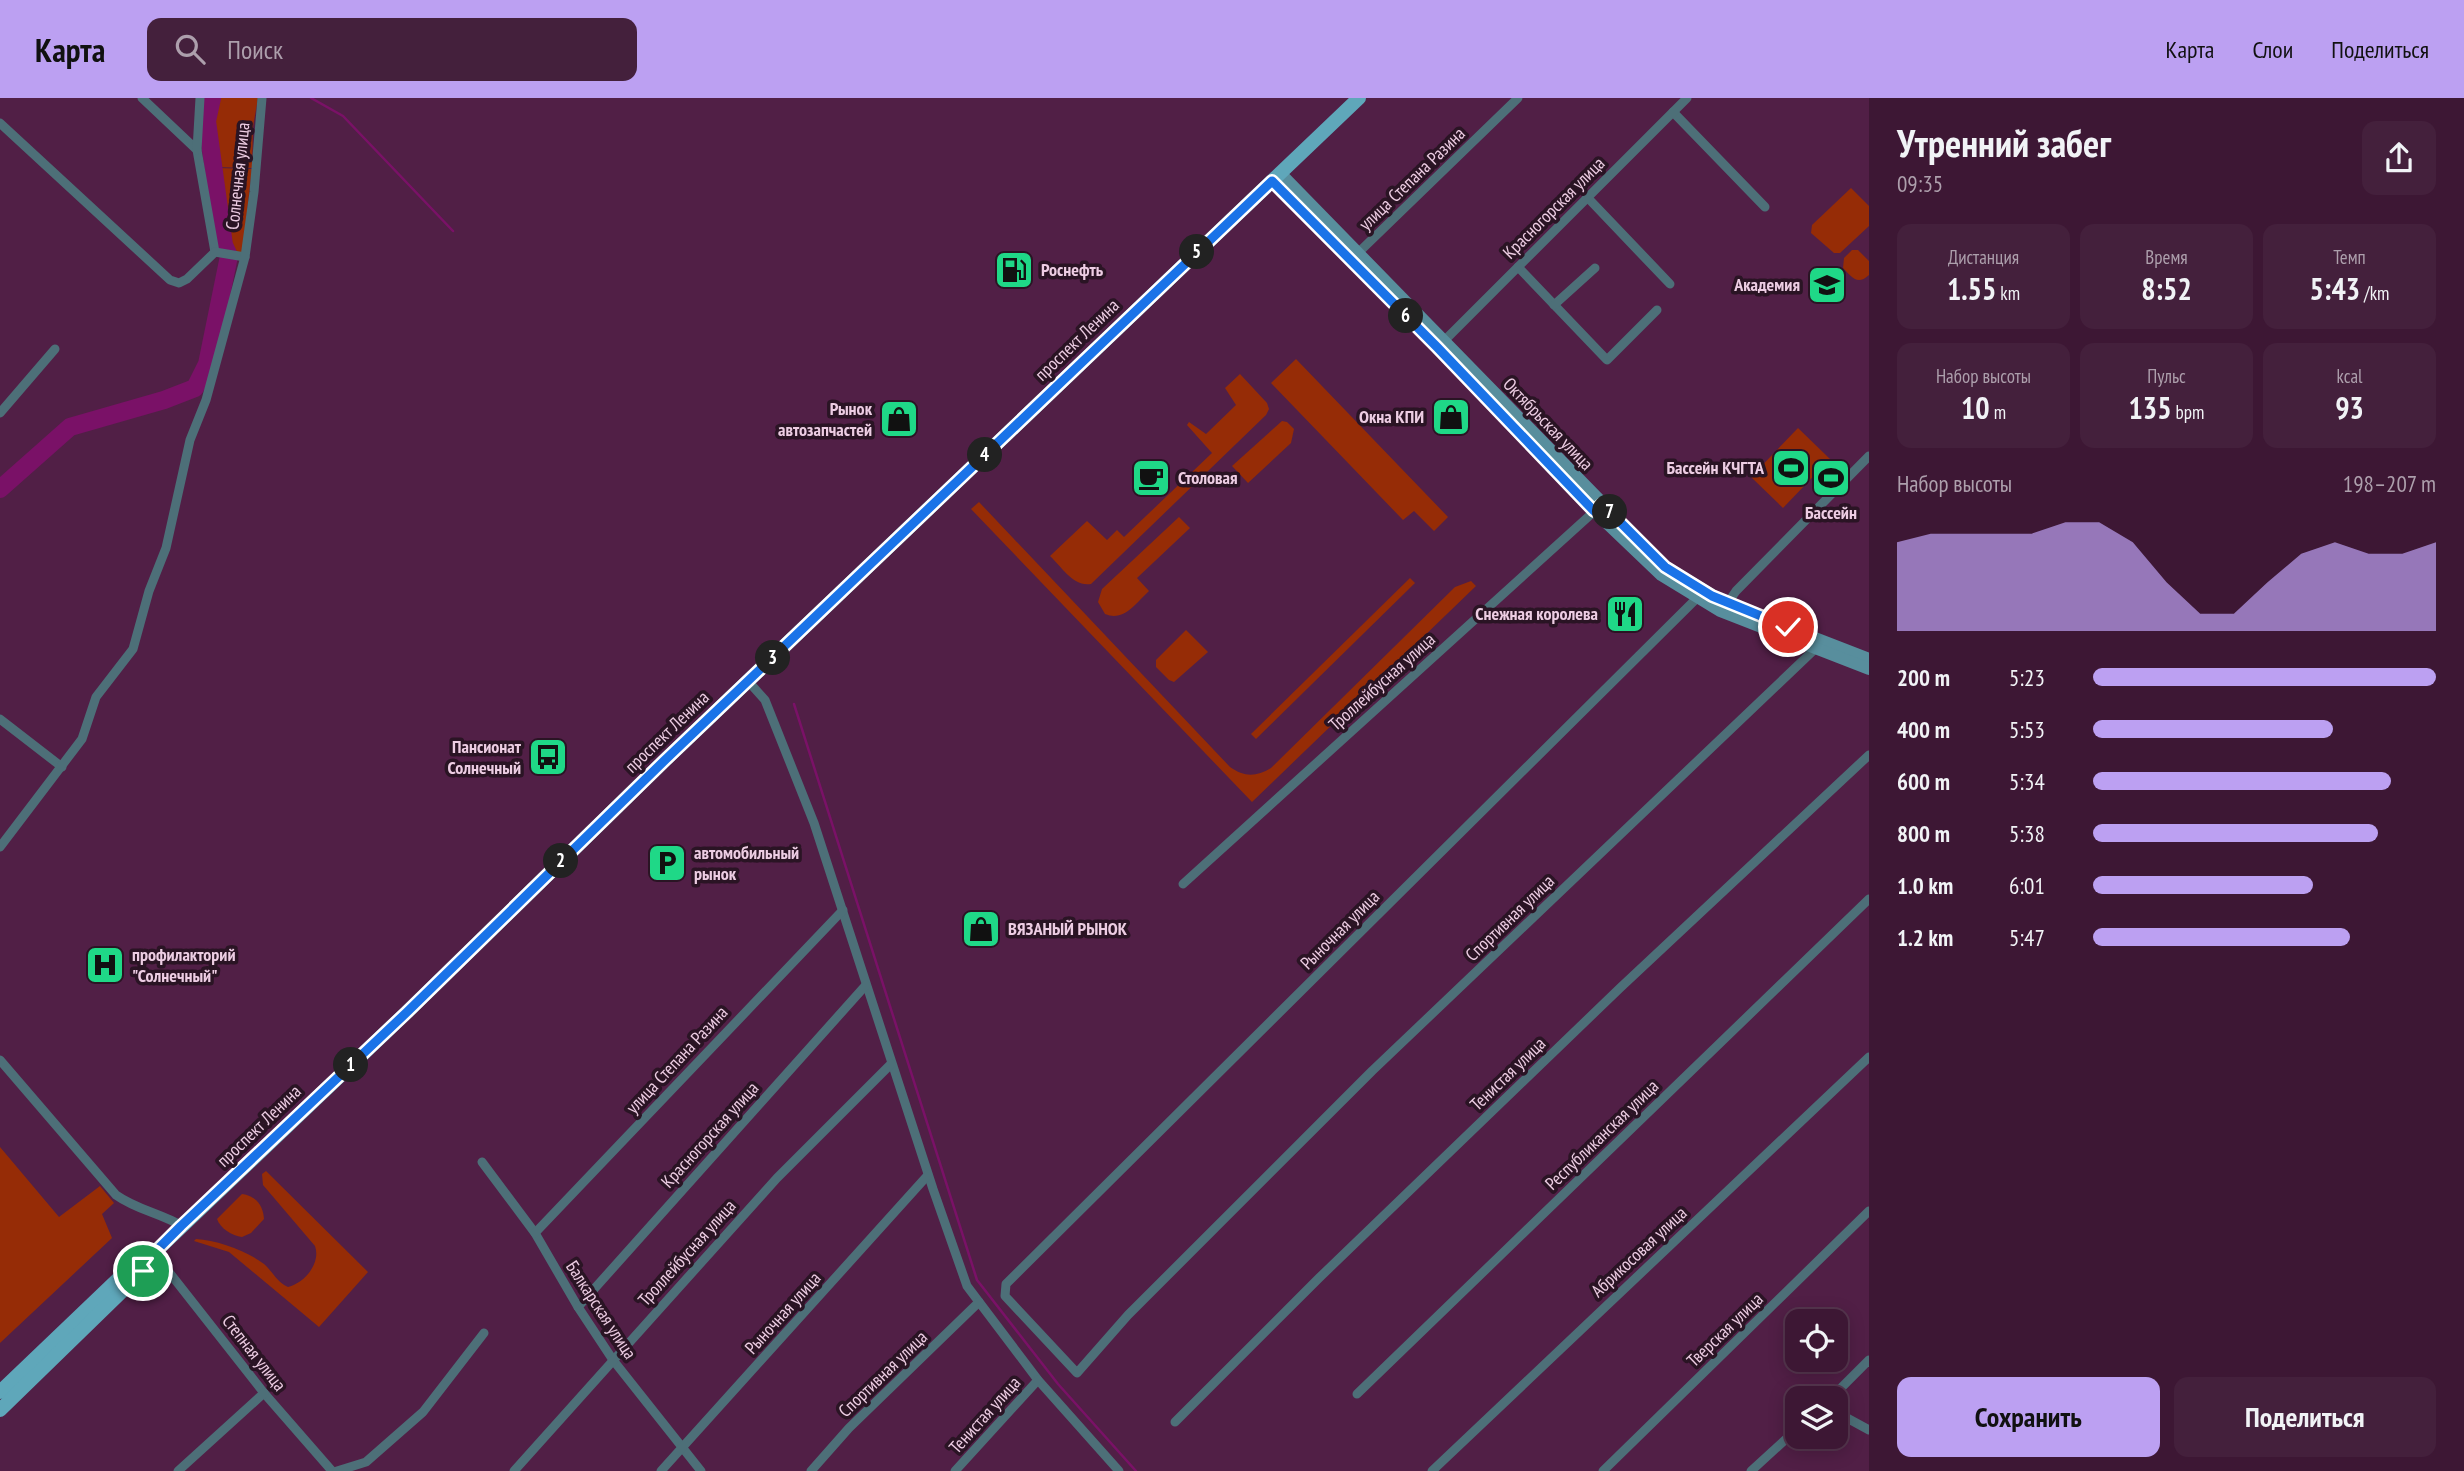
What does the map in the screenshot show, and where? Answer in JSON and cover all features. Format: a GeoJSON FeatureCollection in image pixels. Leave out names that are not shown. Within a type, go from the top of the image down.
{"type":"FeatureCollection","features":[{"type":"Feature","properties":{"kind":"main road","name":"проспект Ленина"},"geometry":{"type":"LineString","coordinates":[[0,1392],[139,1259],[154,1253],[379,1039],[748,681],[1359,98]]}},
{"type":"Feature","properties":{"kind":"main road","name":"Октябрьская улица"},"geometry":{"type":"LineString","coordinates":[[1276,177],[1337,247],[1354,256],[1444,341],[1661,575],[1720,611],[1869,670]]}},
{"type":"Feature","properties":{"kind":"main road","name":"Октябрьская улица"},"geometry":{"type":"LineString","coordinates":[[1276,177],[1598,508],[1665,567],[1727,604],[1869,659]]}},
{"type":"Feature","properties":{"kind":"main road"},"geometry":{"type":"LineString","coordinates":[[0,1410],[147,1267],[154,1253]]}},
{"type":"Feature","properties":{"kind":"street"},"geometry":{"type":"LineString","coordinates":[[142,98],[197,150]]}},
{"type":"Feature","properties":{"kind":"street"},"geometry":{"type":"LineString","coordinates":[[200,98],[197,150],[215,252]]}},
{"type":"Feature","properties":{"kind":"street","name":"Солнечная улица"},"geometry":{"type":"LineString","coordinates":[[0,848],[82,739],[96,697],[133,649],[149,591],[166,548],[190,440],[206,400],[240,256],[254,192],[262,98]]}},
{"type":"Feature","properties":{"kind":"street","name":"улица Степана Разина"},"geometry":{"type":"LineString","coordinates":[[1354,256],[1518,98]]}},
{"type":"Feature","properties":{"kind":"street","name":"Красногорская улица"},"geometry":{"type":"LineString","coordinates":[[1444,341],[1687,98]]}},
{"type":"Feature","properties":{"kind":"street"},"geometry":{"type":"LineString","coordinates":[[1673,112],[1765,206]]}},
{"type":"Feature","properties":{"kind":"street"},"geometry":{"type":"LineString","coordinates":[[0,124],[170,280],[178,283],[187,279],[215,252]]}},
{"type":"Feature","properties":{"kind":"street"},"geometry":{"type":"LineString","coordinates":[[1587,197],[1670,284]]}},
{"type":"Feature","properties":{"kind":"street"},"geometry":{"type":"LineString","coordinates":[[215,252],[240,256]]}},
{"type":"Feature","properties":{"kind":"street"},"geometry":{"type":"LineString","coordinates":[[1518,267],[1606,360],[1657,310]]}},
{"type":"Feature","properties":{"kind":"street"},"geometry":{"type":"LineString","coordinates":[[1554,305],[1595,268]]}},
{"type":"Feature","properties":{"kind":"street"},"geometry":{"type":"LineString","coordinates":[[0,413],[55,349]]}},
{"type":"Feature","properties":{"kind":"street"},"geometry":{"type":"LineString","coordinates":[[1727,604],[1736,591],[1869,456]]}},
{"type":"Feature","properties":{"kind":"street","name":"Троллейбусная улица"},"geometry":{"type":"LineString","coordinates":[[1183,884],[1598,508]]}},
{"type":"Feature","properties":{"kind":"street","name":"Рыночная улица"},"geometry":{"type":"LineString","coordinates":[[1006,1284],[1697,598]]}},
{"type":"Feature","properties":{"kind":"street","name":"Спортивная улица"},"geometry":{"type":"LineString","coordinates":[[1006,1284],[1005,1296],[1077,1373],[1128,1315],[1372,1071],[1815,649]]}},
{"type":"Feature","properties":{"kind":"street"},"geometry":{"type":"LineString","coordinates":[[748,681],[765,700],[814,822],[891,1064],[967,1286],[1038,1380],[1119,1471]]}},
{"type":"Feature","properties":{"kind":"street"},"geometry":{"type":"LineString","coordinates":[[0,719],[62,768]]}},
{"type":"Feature","properties":{"kind":"street","name":"Тенистая улица"},"geometry":{"type":"LineString","coordinates":[[1175,1422],[1319,1278],[1580,1027],[1869,755]]}},
{"type":"Feature","properties":{"kind":"street","name":"Республиканская улица"},"geometry":{"type":"LineString","coordinates":[[1357,1394],[1869,899]]}},
{"type":"Feature","properties":{"kind":"street","name":"улица Степана Разина"},"geometry":{"type":"LineString","coordinates":[[535,1233],[843,911]]}},
{"type":"Feature","properties":{"kind":"street","name":"Красногорская улица"},"geometry":{"type":"LineString","coordinates":[[578,1307],[866,985]]}},
{"type":"Feature","properties":{"kind":"street","name":"Абрикосовая улица"},"geometry":{"type":"LineString","coordinates":[[1432,1471],[1869,1057]]}},
{"type":"Feature","properties":{"kind":"street"},"geometry":{"type":"LineString","coordinates":[[0,1060],[116,1195],[132,1206],[168,1218],[181,1226]]}},
{"type":"Feature","properties":{"kind":"street","name":"Троллейбусная улица"},"geometry":{"type":"LineString","coordinates":[[514,1471],[777,1178],[891,1064]]}},
{"type":"Feature","properties":{"kind":"street","name":"Балкарская улица"},"geometry":{"type":"LineString","coordinates":[[482,1162],[535,1233],[613,1360],[701,1471]]}},
{"type":"Feature","properties":{"kind":"street","name":"Рыночная улица"},"geometry":{"type":"LineString","coordinates":[[661,1471],[928,1175]]}},
{"type":"Feature","properties":{"kind":"street","name":"Тверская улица"},"geometry":{"type":"LineString","coordinates":[[1603,1471],[1869,1211]]}},
{"type":"Feature","properties":{"kind":"street","name":"Степная улица"},"geometry":{"type":"LineString","coordinates":[[154,1253],[264,1393],[335,1471]]}},
{"type":"Feature","properties":{"kind":"street","name":"Спортивная улица"},"geometry":{"type":"LineString","coordinates":[[811,1471],[849,1428],[979,1302]]}},
{"type":"Feature","properties":{"kind":"street"},"geometry":{"type":"LineString","coordinates":[[335,1471],[366,1462],[423,1412],[484,1333]]}},
{"type":"Feature","properties":{"kind":"street"},"geometry":{"type":"LineString","coordinates":[[1843,1386],[1869,1360]]}},
{"type":"Feature","properties":{"kind":"street","name":"Тенистая улица"},"geometry":{"type":"LineString","coordinates":[[955,1471],[1038,1380]]}},
{"type":"Feature","properties":{"kind":"street"},"geometry":{"type":"LineString","coordinates":[[178,1471],[264,1393]]}},
{"type":"Feature","properties":{"kind":"street"},"geometry":{"type":"LineString","coordinates":[[1848,1419],[1869,1430]]}},
{"type":"Feature","properties":{"kind":"street"},"geometry":{"type":"LineString","coordinates":[[1751,1471],[1785,1440]]}},
{"type":"Feature","properties":{"kind":"shaded area"},"geometry":{"type":"Polygon","coordinates":[[[217,98],[258,98],[253,127],[252,168],[217,167],[211,119],[217,98]]]}},
{"type":"Feature","properties":{"kind":"shaded area"},"geometry":{"type":"Polygon","coordinates":[[[217,168],[252,169],[242,254],[228,250],[217,168]]]}},
{"type":"Feature","properties":{"kind":"shaded area"},"geometry":{"type":"Polygon","coordinates":[[[1851,188],[1869,206],[1869,226],[1840,253],[1834,253],[1811,233],[1812,225],[1851,188]]]}},
{"type":"Feature","properties":{"kind":"shaded area"},"geometry":{"type":"Polygon","coordinates":[[[1852,250],[1858,250],[1869,261],[1869,275],[1861,280],[1855,279],[1843,268],[1844,258],[1852,250]]]}},
{"type":"Feature","properties":{"kind":"shaded area"},"geometry":{"type":"Polygon","coordinates":[[[1296,359],[1448,517],[1434,531],[1414,511],[1403,520],[1271,383],[1296,359]]]}},
{"type":"Feature","properties":{"kind":"shaded area"},"geometry":{"type":"Polygon","coordinates":[[[1240,374],[1267,403],[1269,409],[1266,415],[1091,584],[1079,582],[1068,575],[1050,556],[1087,521],[1107,540],[1117,530],[1124,537],[1212,453],[1187,425],[1189,422],[1206,434],[1236,405],[1225,388],[1240,374]]]}},
{"type":"Feature","properties":{"kind":"shaded area"},"geometry":{"type":"Polygon","coordinates":[[[1282,421],[1294,429],[1291,443],[1248,483],[1232,466],[1282,421]]]}},
{"type":"Feature","properties":{"kind":"shaded area","name":"Бассейн КЧГТА"},"geometry":{"type":"Polygon","coordinates":[[[1798,428],[1830,459],[1783,508],[1751,477],[1798,428]]]}},
{"type":"Feature","properties":{"kind":"shaded area"},"geometry":{"type":"Polygon","coordinates":[[[979,502],[1230,767],[1245,774],[1260,773],[1271,768],[1455,587],[1471,581],[1476,586],[1252,802],[971,509],[979,502]]]}},
{"type":"Feature","properties":{"kind":"shaded area"},"geometry":{"type":"Polygon","coordinates":[[[1179,517],[1190,528],[1137,578],[1149,591],[1124,613],[1112,616],[1105,614],[1098,602],[1102,589],[1179,517]]]}},
{"type":"Feature","properties":{"kind":"shaded area"},"geometry":{"type":"Polygon","coordinates":[[[1410,578],[1415,583],[1256,739],[1251,734],[1410,578]]]}},
{"type":"Feature","properties":{"kind":"shaded area"},"geometry":{"type":"Polygon","coordinates":[[[1186,630],[1208,652],[1174,682],[1156,667],[1156,660],[1186,630]]]}},
{"type":"Feature","properties":{"kind":"shaded area"},"geometry":{"type":"Polygon","coordinates":[[[0,1147],[59,1217],[100,1186],[114,1203],[102,1214],[112,1238],[0,1343],[0,1147]]]}},
{"type":"Feature","properties":{"kind":"shaded area"},"geometry":{"type":"Polygon","coordinates":[[[266,1171],[368,1272],[319,1327],[229,1252],[194,1241],[196,1239],[213,1242],[249,1255],[264,1264],[288,1287],[306,1277],[316,1259],[315,1246],[263,1185],[262,1174],[266,1171]]]}},
{"type":"Feature","properties":{"kind":"shaded area"},"geometry":{"type":"Polygon","coordinates":[[[242,1194],[258,1202],[264,1219],[251,1233],[242,1237],[227,1231],[217,1219],[242,1194]]]}},
{"type":"Feature","properties":{"kind":"waterway"},"geometry":{"type":"LineString","coordinates":[[0,489],[70,427],[164,400],[195,388],[207,364],[229,256],[224,245],[207,121],[212,98]]}},
{"type":"Feature","properties":{"kind":"waterway"},"geometry":{"type":"LineString","coordinates":[[311,98],[343,116],[453,231]]}},
{"type":"Feature","properties":{"kind":"waterway"},"geometry":{"type":"LineString","coordinates":[[794,704],[977,1280],[1058,1384],[1136,1471]]}},
{"type":"Feature","properties":{"kind":"place","name":"Роснефть"},"geometry":{"type":"Point","coordinates":[1014,270]}},
{"type":"Feature","properties":{"kind":"place","name":"Академия"},"geometry":{"type":"Point","coordinates":[1827,285]}},
{"type":"Feature","properties":{"kind":"place","name":"Окна КПИ"},"geometry":{"type":"Point","coordinates":[1451,417]}},
{"type":"Feature","properties":{"kind":"place","name":"Рынок автозапчастей"},"geometry":{"type":"Point","coordinates":[899,419]}},
{"type":"Feature","properties":{"kind":"place","name":"Бассейн КЧГТА"},"geometry":{"type":"Point","coordinates":[1791,468]}},
{"type":"Feature","properties":{"kind":"place","name":"Столовая"},"geometry":{"type":"Point","coordinates":[1151,478]}},
{"type":"Feature","properties":{"kind":"place","name":"Бассейн"},"geometry":{"type":"Point","coordinates":[1831,478]}},
{"type":"Feature","properties":{"kind":"place","name":"Снежная королева"},"geometry":{"type":"Point","coordinates":[1625,614]}},
{"type":"Feature","properties":{"kind":"place","name":"Пансионат Солнечный"},"geometry":{"type":"Point","coordinates":[548,757]}},
{"type":"Feature","properties":{"kind":"place","name":"автомобильный рынок"},"geometry":{"type":"Point","coordinates":[667,863]}},
{"type":"Feature","properties":{"kind":"place","name":"ВЯЗАНЫЙ РЫНОК"},"geometry":{"type":"Point","coordinates":[981,929]}},
{"type":"Feature","properties":{"kind":"place","name":"профилакторий \"Солнечный\""},"geometry":{"type":"Point","coordinates":[105,965]}},
{"type":"Feature","properties":{"kind":"route"},"geometry":{"type":"LineString","coordinates":[[143,1271],[154,1253],[181,1226],[1272,181],[1437,347],[1594,511],[1602,504],[1665,567],[1712,596],[1788,627]]}}]}
